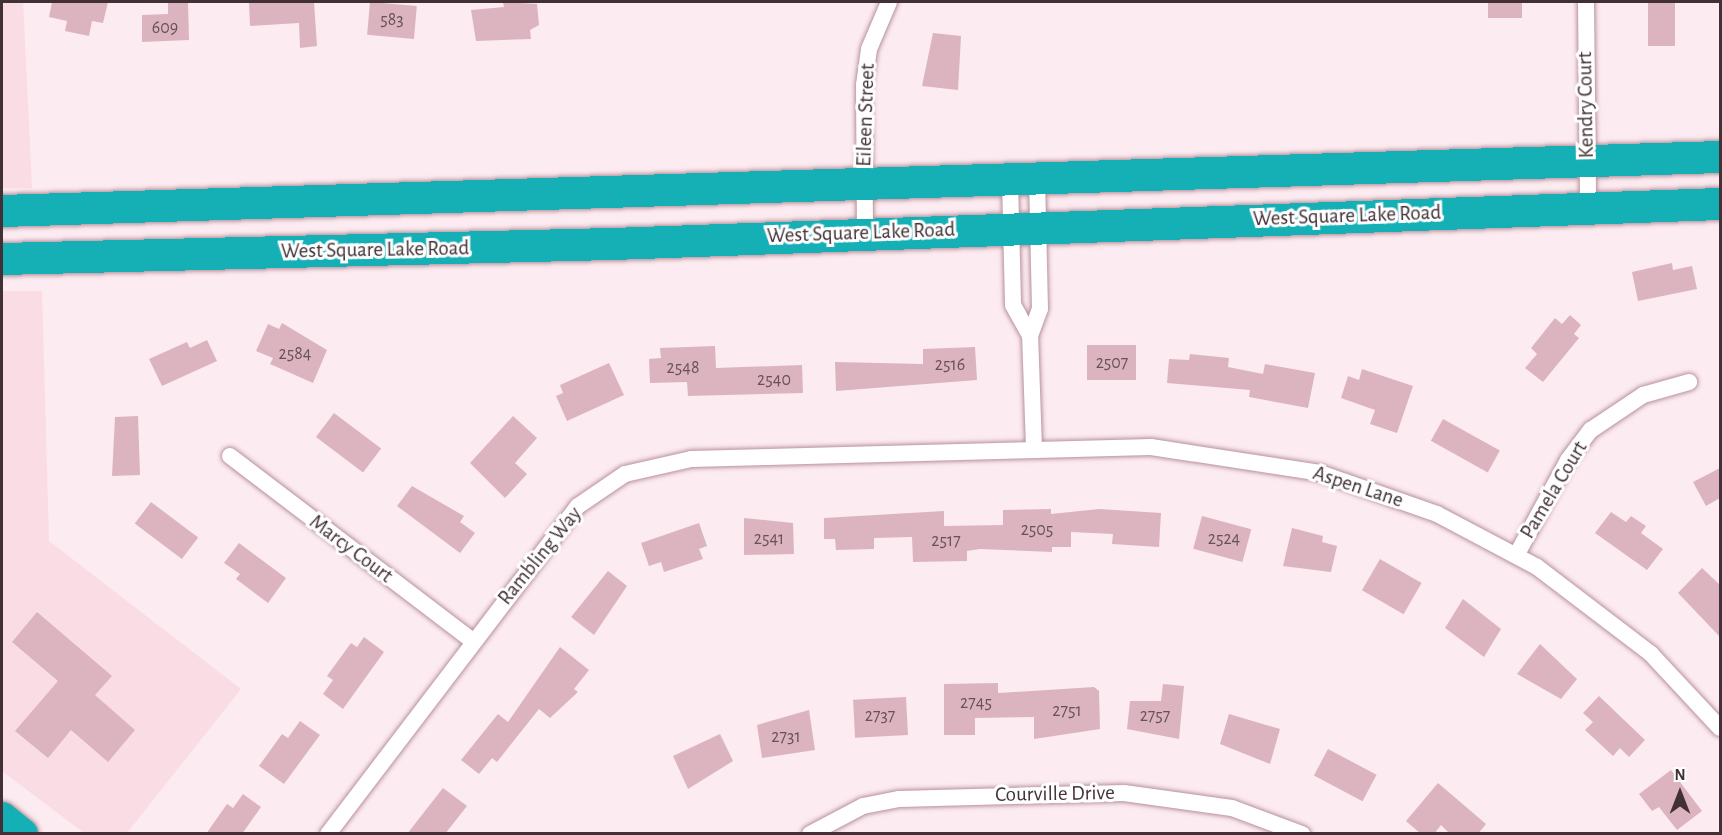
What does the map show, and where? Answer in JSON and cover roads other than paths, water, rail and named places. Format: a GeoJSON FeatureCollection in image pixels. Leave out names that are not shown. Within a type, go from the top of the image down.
{"type":"FeatureCollection","features":[{"type":"Feature","properties":{"kind":"highway"},"geometry":{"type":"LineString","coordinates":[[2,212],[1720,157]]}},
{"type":"Feature","properties":{"kind":"highway","name":"West Square Lake Road"},"geometry":{"type":"LineString","coordinates":[[2,259],[1720,204]]}},
{"type":"Feature","properties":{"kind":"highway"},"geometry":{"type":"LineString","coordinates":[[2,818],[22,834]]}},
{"type":"Feature","properties":{"kind":"street","name":"Eileen Street"},"geometry":{"type":"LineString","coordinates":[[865,232],[865,73],[889,2]]}},
{"type":"Feature","properties":{"kind":"street","name":"Kendry Court"},"geometry":{"type":"LineString","coordinates":[[1586,2],[1588,208]]}},
{"type":"Feature","properties":{"kind":"street"},"geometry":{"type":"LineString","coordinates":[[1023,180],[1024,227],[1013,305],[1030,336]]}},
{"type":"Feature","properties":{"kind":"street"},"geometry":{"type":"LineString","coordinates":[[1023,180],[1024,227],[1040,309],[1030,336],[1034,448]]}},
{"type":"Feature","properties":{"kind":"street","name":"Pamela Court"},"geometry":{"type":"LineString","coordinates":[[1516,554],[1568,460],[1591,430],[1643,395],[1689,382]]}},
{"type":"Feature","properties":{"kind":"street","name":"Aspen Lane"},"geometry":{"type":"LineString","coordinates":[[1034,448],[1150,447],[1266,460],[1380,491],[1516,554],[1605,614],[1671,673],[1720,728]]}},
{"type":"Feature","properties":{"kind":"street","name":"Rambling Way"},"geometry":{"type":"LineString","coordinates":[[328,834],[578,506],[638,469],[691,459],[1034,448]]}},
{"type":"Feature","properties":{"kind":"street","name":"Marcy Court"},"geometry":{"type":"LineString","coordinates":[[230,456],[473,641]]}},
{"type":"Feature","properties":{"kind":"street","name":"Courville Drive"},"geometry":{"type":"LineString","coordinates":[[810,834],[852,810],[899,799],[1124,793],[1208,802],[1302,834]]}}]}
